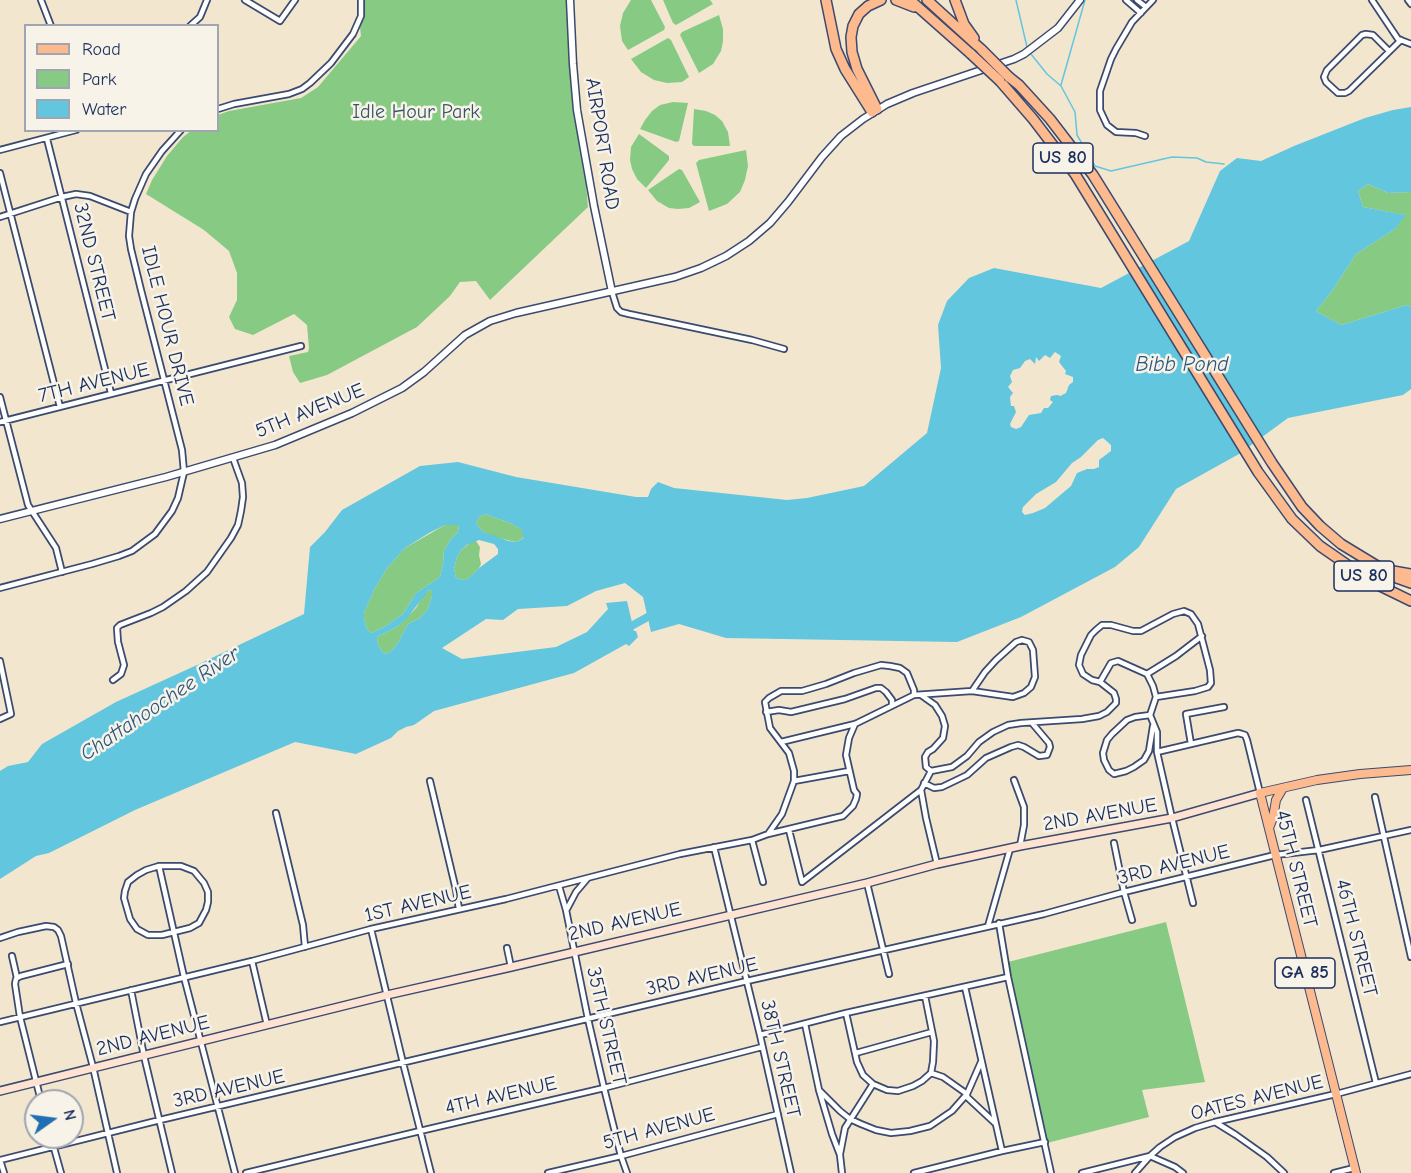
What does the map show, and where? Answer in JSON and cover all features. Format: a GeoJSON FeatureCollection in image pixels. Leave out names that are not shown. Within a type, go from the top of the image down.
{"type":"FeatureCollection","features":[{"type":"Feature","properties":{"kind":"highway"},"geometry":{"type":"LineString","coordinates":[[826,0],[836,49],[845,69],[875,111]]}},
{"type":"Feature","properties":{"kind":"highway"},"geometry":{"type":"LineString","coordinates":[[875,111],[855,65],[851,37],[855,21],[862,11],[881,0]]}},
{"type":"Feature","properties":{"kind":"highway"},"geometry":{"type":"LineString","coordinates":[[896,0],[922,11]]}},
{"type":"Feature","properties":{"kind":"highway","name":"US 80"},"geometry":{"type":"LineString","coordinates":[[910,0],[971,54],[1005,79],[1019,85],[1079,156],[1302,507],[1341,544],[1411,584]]}},
{"type":"Feature","properties":{"kind":"highway","name":"US 80"},"geometry":{"type":"LineString","coordinates":[[927,0],[982,50],[1061,155],[1258,472],[1292,519],[1320,546],[1372,582],[1411,601]]}},
{"type":"Feature","properties":{"kind":"highway"},"geometry":{"type":"LineString","coordinates":[[955,0],[964,24],[982,50]]}},
{"type":"Feature","properties":{"kind":"highway"},"geometry":{"type":"LineString","coordinates":[[1320,546],[1376,590],[1411,608]]}},
{"type":"Feature","properties":{"kind":"highway"},"geometry":{"type":"LineString","coordinates":[[1369,561],[1392,571],[1411,574]]}},
{"type":"Feature","properties":{"kind":"main road"},"geometry":{"type":"LineString","coordinates":[[1260,793],[1338,777],[1411,772]]}},
{"type":"Feature","properties":{"kind":"main road"},"geometry":{"type":"LineString","coordinates":[[1270,824],[1276,800],[1283,788]]}},
{"type":"Feature","properties":{"kind":"main road"},"geometry":{"type":"LineString","coordinates":[[1270,824],[1271,795],[1274,790]]}},
{"type":"Feature","properties":{"kind":"main road","name":"2ND AVENUE"},"geometry":{"type":"LineString","coordinates":[[0,1091],[387,994],[867,883],[937,864],[1172,818],[1260,793]]}},
{"type":"Feature","properties":{"kind":"main road","name":"45TH STREET"},"geometry":{"type":"LineString","coordinates":[[1260,793],[1270,824],[1275,855],[1355,1171]]}},
{"type":"Feature","properties":{"kind":"street"},"geometry":{"type":"LineString","coordinates":[[41,0],[50,24]]}},
{"type":"Feature","properties":{"kind":"street"},"geometry":{"type":"LineString","coordinates":[[192,24],[200,17],[207,0]]}},
{"type":"Feature","properties":{"kind":"street"},"geometry":{"type":"LineString","coordinates":[[245,0],[280,21],[295,0]]}},
{"type":"Feature","properties":{"kind":"street"},"geometry":{"type":"LineString","coordinates":[[219,110],[234,104],[289,94],[310,84],[331,63],[352,34],[361,16],[361,0]]}},
{"type":"Feature","properties":{"kind":"street","name":"AIRPORT ROAD"},"geometry":{"type":"LineString","coordinates":[[570,0],[577,110],[612,291]]}},
{"type":"Feature","properties":{"kind":"street","name":"5TH AVENUE"},"geometry":{"type":"LineString","coordinates":[[0,519],[184,472],[301,435],[402,388],[424,372],[465,334],[490,321],[675,277],[726,256],[749,241],[770,223],[841,136],[875,111],[913,93],[1024,54],[1058,28],[1080,0]]}},
{"type":"Feature","properties":{"kind":"street"},"geometry":{"type":"LineString","coordinates":[[1126,0],[1141,13]]}},
{"type":"Feature","properties":{"kind":"street"},"geometry":{"type":"LineString","coordinates":[[1137,0],[1146,7]]}},
{"type":"Feature","properties":{"kind":"street"},"geometry":{"type":"LineString","coordinates":[[1145,136],[1116,132],[1107,125],[1100,110],[1100,91],[1111,59],[1132,22],[1153,0]]}},
{"type":"Feature","properties":{"kind":"street"},"geometry":{"type":"LineString","coordinates":[[1372,0],[1398,39],[1411,44]]}},
{"type":"Feature","properties":{"kind":"street"},"geometry":{"type":"LineString","coordinates":[[1408,0],[1411,4]]}},
{"type":"Feature","properties":{"kind":"street"},"geometry":{"type":"LineString","coordinates":[[1389,51],[1373,35],[1362,35],[1327,70],[1324,77],[1326,82],[1338,93],[1349,91],[1401,40]]}},
{"type":"Feature","properties":{"kind":"street"},"geometry":{"type":"LineString","coordinates":[[0,150],[69,132]]}},
{"type":"Feature","properties":{"kind":"street","name":"IDLE HOUR DRIVE"},"geometry":{"type":"LineString","coordinates":[[179,132],[146,174],[131,212],[129,236],[130,249],[182,450],[184,472]]}},
{"type":"Feature","properties":{"kind":"street","name":"32ND STREET"},"geometry":{"type":"LineString","coordinates":[[47,138],[111,393]]}},
{"type":"Feature","properties":{"kind":"street"},"geometry":{"type":"LineString","coordinates":[[0,173],[60,407]]}},
{"type":"Feature","properties":{"kind":"street"},"geometry":{"type":"LineString","coordinates":[[0,217],[62,197],[76,195],[90,196],[131,212]]}},
{"type":"Feature","properties":{"kind":"street"},"geometry":{"type":"LineString","coordinates":[[612,291],[617,308],[621,312],[752,339],[784,349]]}},
{"type":"Feature","properties":{"kind":"street","name":"7TH AVENUE"},"geometry":{"type":"LineString","coordinates":[[3,422],[301,346]]}},
{"type":"Feature","properties":{"kind":"street"},"geometry":{"type":"LineString","coordinates":[[0,397],[3,422],[28,505],[56,548],[62,572]]}},
{"type":"Feature","properties":{"kind":"street"},"geometry":{"type":"LineString","coordinates":[[113,680],[121,674],[124,666],[117,628],[151,614],[175,600],[197,582],[223,551],[238,525],[242,511],[242,483],[233,458]]}},
{"type":"Feature","properties":{"kind":"street"},"geometry":{"type":"LineString","coordinates":[[0,588],[119,556],[144,543],[172,511],[178,498],[184,472]]}},
{"type":"Feature","properties":{"kind":"street"},"geometry":{"type":"LineString","coordinates":[[930,771],[952,767],[967,756],[979,742],[993,732],[1008,726],[1082,719],[1107,712],[1116,703],[1114,693],[1100,682],[1083,674],[1079,665],[1091,635],[1102,626],[1111,625],[1141,631],[1173,614],[1184,611],[1191,614],[1198,624],[1212,679],[1208,687],[1156,697]]}},
{"type":"Feature","properties":{"kind":"street"},"geometry":{"type":"LineString","coordinates":[[1147,674],[1202,636]]}},
{"type":"Feature","properties":{"kind":"street"},"geometry":{"type":"LineString","coordinates":[[782,742],[855,724],[914,695],[972,691],[1013,698],[1031,687],[1035,677],[1033,650],[1029,642],[1022,640],[1016,642],[985,672],[972,691]]}},
{"type":"Feature","properties":{"kind":"street"},"geometry":{"type":"LineString","coordinates":[[0,661],[11,714],[0,719]]}},
{"type":"Feature","properties":{"kind":"street"},"geometry":{"type":"LineString","coordinates":[[1100,682],[1111,663],[1118,661],[1147,674],[1153,686],[1156,697],[1150,715],[1157,732],[1157,752],[1193,903]]}},
{"type":"Feature","properties":{"kind":"street"},"geometry":{"type":"LineString","coordinates":[[768,834],[782,814],[794,781],[793,763],[789,753],[770,728],[765,702],[769,698],[781,691],[802,691],[880,665],[900,668],[907,673],[914,695]]}},
{"type":"Feature","properties":{"kind":"street"},"geometry":{"type":"LineString","coordinates":[[766,712],[779,710],[791,712],[845,699],[876,688],[881,688],[886,692],[892,700],[892,705]]}},
{"type":"Feature","properties":{"kind":"street"},"geometry":{"type":"LineString","coordinates":[[921,694],[935,705],[945,726],[943,738],[927,752],[926,767],[930,771]]}},
{"type":"Feature","properties":{"kind":"street"},"geometry":{"type":"LineString","coordinates":[[1157,752],[1191,744],[1186,714],[1224,707]]}},
{"type":"Feature","properties":{"kind":"street"},"geometry":{"type":"LineString","coordinates":[[1150,715],[1127,720],[1107,740],[1103,753],[1109,770],[1114,774],[1126,771],[1143,760],[1149,751],[1154,726]]}},
{"type":"Feature","properties":{"kind":"street"},"geometry":{"type":"LineString","coordinates":[[924,783],[934,788],[942,787],[967,775],[986,758],[1018,745],[1039,756],[1047,755],[1049,743],[1032,723]]}},
{"type":"Feature","properties":{"kind":"street"},"geometry":{"type":"LineString","coordinates":[[794,781],[849,771],[846,754],[855,724]]}},
{"type":"Feature","properties":{"kind":"street","name":"45TH STREET"},"geometry":{"type":"LineString","coordinates":[[1191,744],[1238,733],[1245,735],[1260,793]]}},
{"type":"Feature","properties":{"kind":"street","name":"1ST AVENUE"},"geometry":{"type":"LineString","coordinates":[[0,1022],[843,816],[853,806],[857,794],[849,771]]}},
{"type":"Feature","properties":{"kind":"street"},"geometry":{"type":"LineString","coordinates":[[789,830],[802,882],[921,790],[930,771]]}},
{"type":"Feature","properties":{"kind":"street"},"geometry":{"type":"LineString","coordinates":[[1014,780],[1024,807],[1024,825],[1020,846]]}},
{"type":"Feature","properties":{"kind":"street"},"geometry":{"type":"LineString","coordinates":[[430,781],[459,909]]}},
{"type":"Feature","properties":{"kind":"street"},"geometry":{"type":"LineString","coordinates":[[921,790],[937,864]]}},
{"type":"Feature","properties":{"kind":"street"},"geometry":{"type":"LineString","coordinates":[[1375,797],[1411,957]]}},
{"type":"Feature","properties":{"kind":"street","name":"46TH STREET"},"geometry":{"type":"LineString","coordinates":[[1306,800],[1376,1083]]}},
{"type":"Feature","properties":{"kind":"street"},"geometry":{"type":"LineString","coordinates":[[276,813],[303,925],[305,947]]}},
{"type":"Feature","properties":{"kind":"street","name":"3RD AVENUE"},"geometry":{"type":"LineString","coordinates":[[84,1139],[747,981],[1044,914],[1275,855],[1319,850],[1411,830]]}},
{"type":"Feature","properties":{"kind":"street"},"geometry":{"type":"LineString","coordinates":[[752,840],[763,882]]}},
{"type":"Feature","properties":{"kind":"street"},"geometry":{"type":"LineString","coordinates":[[1114,843],[1132,920]]}},
{"type":"Feature","properties":{"kind":"street","name":"38TH STREET"},"geometry":{"type":"LineString","coordinates":[[714,847],[791,1173]]}},
{"type":"Feature","properties":{"kind":"street"},"geometry":{"type":"LineString","coordinates":[[988,926],[1010,849]]}},
{"type":"Feature","properties":{"kind":"street"},"geometry":{"type":"LineString","coordinates":[[159,866],[184,977],[235,1173]]}},
{"type":"Feature","properties":{"kind":"street"},"geometry":{"type":"LineString","coordinates":[[159,866],[182,866],[194,871],[204,883],[208,892],[208,902],[199,923],[174,932],[162,935],[148,934],[137,929],[130,918],[124,898],[128,882],[146,870],[159,866]]}},
{"type":"Feature","properties":{"kind":"street"},"geometry":{"type":"LineString","coordinates":[[566,910],[576,892],[589,877]]}},
{"type":"Feature","properties":{"kind":"street"},"geometry":{"type":"LineString","coordinates":[[867,883],[890,974]]}},
{"type":"Feature","properties":{"kind":"street","name":"35TH STREET"},"geometry":{"type":"LineString","coordinates":[[559,885],[604,1088],[627,1173]]}},
{"type":"Feature","properties":{"kind":"street"},"geometry":{"type":"LineString","coordinates":[[999,923],[1008,977],[1051,1173]]}},
{"type":"Feature","properties":{"kind":"street"},"geometry":{"type":"LineString","coordinates":[[0,938],[18,932],[50,927],[58,930],[61,936],[117,1173]]}},
{"type":"Feature","properties":{"kind":"street"},"geometry":{"type":"LineString","coordinates":[[371,930],[431,1173]]}},
{"type":"Feature","properties":{"kind":"street"},"geometry":{"type":"LineString","coordinates":[[507,948],[511,967]]}},
{"type":"Feature","properties":{"kind":"street"},"geometry":{"type":"LineString","coordinates":[[12,956],[17,978],[15,984],[20,1017],[39,1089]]}},
{"type":"Feature","properties":{"kind":"street"},"geometry":{"type":"LineString","coordinates":[[252,961],[267,1025]]}},
{"type":"Feature","properties":{"kind":"street"},"geometry":{"type":"LineString","coordinates":[[17,978],[68,964]]}},
{"type":"Feature","properties":{"kind":"street"},"geometry":{"type":"LineString","coordinates":[[760,1035],[846,1013],[1008,977]]}},
{"type":"Feature","properties":{"kind":"street"},"geometry":{"type":"LineString","coordinates":[[964,987],[1002,1151]]}},
{"type":"Feature","properties":{"kind":"street"},"geometry":{"type":"LineString","coordinates":[[131,990],[172,1173]]}},
{"type":"Feature","properties":{"kind":"street"},"geometry":{"type":"LineString","coordinates":[[846,1013],[857,1062],[863,1075],[873,1084],[887,1090],[898,1091],[913,1086],[931,1073],[934,1041],[925,996]]}},
{"type":"Feature","properties":{"kind":"street"},"geometry":{"type":"LineString","coordinates":[[805,1024],[819,1090],[840,1155]]}},
{"type":"Feature","properties":{"kind":"street"},"geometry":{"type":"LineString","coordinates":[[856,1053],[932,1032]]}},
{"type":"Feature","properties":{"kind":"street","name":"4TH AVENUE"},"geometry":{"type":"LineString","coordinates":[[246,1173],[604,1088],[762,1047]]}},
{"type":"Feature","properties":{"kind":"street"},"geometry":{"type":"LineString","coordinates":[[819,1090],[850,1119],[876,1130],[910,1131],[930,1126],[952,1111],[968,1094],[981,1062]]}},
{"type":"Feature","properties":{"kind":"street"},"geometry":{"type":"LineString","coordinates":[[931,1073],[943,1077],[968,1094],[967,1097],[995,1124]]}},
{"type":"Feature","properties":{"kind":"street","name":"OATES AVENUE"},"geometry":{"type":"LineString","coordinates":[[1082,1173],[1150,1156],[1175,1137],[1195,1128],[1411,1074]]}},
{"type":"Feature","properties":{"kind":"street"},"geometry":{"type":"LineString","coordinates":[[842,1173],[840,1155],[845,1128],[873,1084]]}},
{"type":"Feature","properties":{"kind":"street","name":"5TH AVENUE"},"geometry":{"type":"LineString","coordinates":[[548,1173],[778,1114]]}},
{"type":"Feature","properties":{"kind":"street"},"geometry":{"type":"LineString","coordinates":[[1215,1122],[1244,1140],[1284,1173]]}},
{"type":"Feature","properties":{"kind":"street"},"geometry":{"type":"LineString","coordinates":[[914,1173],[935,1170],[1002,1151],[1045,1142]]}},
{"type":"Feature","properties":{"kind":"street","name":"3RD AVENUE"},"geometry":{"type":"LineString","coordinates":[[0,1160],[46,1149]]}},
{"type":"Feature","properties":{"kind":"street"},"geometry":{"type":"LineString","coordinates":[[55,1149],[61,1173]]}},
{"type":"Feature","properties":{"kind":"street"},"geometry":{"type":"LineString","coordinates":[[1135,1173],[1150,1156],[1183,1173]]}},
{"type":"Feature","properties":{"kind":"street"},"geometry":{"type":"LineString","coordinates":[[0,1160],[4,1173]]}},
{"type":"Feature","properties":{"kind":"street"},"geometry":{"type":"LineString","coordinates":[[1334,1173],[1355,1171]]}},
{"type":"Feature","properties":{"kind":"green space","name":"Idle Hour Park"},"geometry":{"type":"Polygon","coordinates":[[[365,0],[570,0],[588,207],[490,300],[476,281],[460,282],[450,296],[417,327],[327,375],[300,383],[293,372],[289,356],[308,352],[307,325],[294,314],[253,335],[235,329],[229,317],[237,300],[237,273],[229,251],[204,230],[146,194],[167,156],[190,132],[219,132],[219,115],[301,98],[318,87],[361,36],[360,27],[365,0]]]}},
{"type":"Feature","properties":{"kind":"green space"},"geometry":{"type":"Polygon","coordinates":[[[631,0],[651,0],[665,27],[664,30],[628,50],[622,41],[620,26],[623,13],[631,0]]]}},
{"type":"Feature","properties":{"kind":"green space"},"geometry":{"type":"Polygon","coordinates":[[[663,0],[710,0],[713,4],[676,25],[663,0]]]}},
{"type":"Feature","properties":{"kind":"green space"},"geometry":{"type":"Polygon","coordinates":[[[719,15],[723,29],[721,51],[713,64],[699,73],[680,35],[719,15]]]}},
{"type":"Feature","properties":{"kind":"green space"},"geometry":{"type":"Polygon","coordinates":[[[668,38],[689,77],[682,82],[667,83],[654,80],[641,72],[631,59],[668,38]]]}},
{"type":"Feature","properties":{"kind":"green space"},"geometry":{"type":"Polygon","coordinates":[[[673,102],[688,103],[679,141],[676,142],[640,129],[652,111],[660,105],[673,102]]]}},
{"type":"Feature","properties":{"kind":"green space"},"geometry":{"type":"Polygon","coordinates":[[[694,109],[706,111],[722,121],[728,132],[730,146],[694,146],[692,144],[694,109]]]}},
{"type":"Feature","properties":{"kind":"green space"},"geometry":{"type":"Polygon","coordinates":[[[639,134],[669,156],[669,160],[646,188],[637,179],[630,160],[631,147],[639,134]]]}},
{"type":"Feature","properties":{"kind":"green space"},"geometry":{"type":"Polygon","coordinates":[[[746,150],[748,166],[740,192],[727,204],[709,211],[696,163],[699,160],[746,150]]]}},
{"type":"Feature","properties":{"kind":"green space"},"geometry":{"type":"Polygon","coordinates":[[[679,169],[682,170],[700,202],[689,208],[669,208],[657,201],[648,190],[679,169]]]}},
{"type":"Feature","properties":{"kind":"green space"},"geometry":{"type":"Polygon","coordinates":[[[1368,184],[1388,193],[1411,192],[1411,307],[1407,305],[1341,325],[1316,311],[1356,254],[1395,229],[1405,215],[1363,207],[1358,191],[1368,184]]]}},
{"type":"Feature","properties":{"kind":"green space"},"geometry":{"type":"Polygon","coordinates":[[[485,514],[521,529],[525,537],[516,542],[483,532],[476,523],[479,517],[485,514]]]}},
{"type":"Feature","properties":{"kind":"green space"},"geometry":{"type":"Polygon","coordinates":[[[445,525],[459,525],[458,532],[444,551],[440,577],[416,593],[403,614],[371,633],[367,629],[364,613],[387,568],[405,548],[445,525]]]}},
{"type":"Feature","properties":{"kind":"green space"},"geometry":{"type":"Polygon","coordinates":[[[476,541],[480,547],[481,564],[469,578],[465,580],[456,578],[454,569],[457,557],[461,550],[476,541]]]}},
{"type":"Feature","properties":{"kind":"green space"},"geometry":{"type":"Polygon","coordinates":[[[429,590],[432,591],[432,596],[428,609],[420,618],[408,624],[398,643],[386,654],[378,645],[377,637],[398,626],[416,608],[429,590]]]}},
{"type":"Feature","properties":{"kind":"green space"},"geometry":{"type":"Polygon","coordinates":[[[1166,922],[1205,1082],[1142,1090],[1149,1117],[1047,1143],[1008,962],[1166,922]]]}},
{"type":"Feature","properties":{"kind":"water","name":"Bibb Pond"},"geometry":{"type":"Polygon","coordinates":[[[1411,107],[1411,192],[1388,193],[1368,184],[1358,191],[1363,207],[1406,215],[1395,229],[1356,254],[1316,311],[1341,325],[1407,305],[1411,307],[1411,389],[1403,395],[1288,418],[1239,454],[1176,489],[1139,547],[1115,567],[1021,617],[957,642],[726,638],[679,624],[651,632],[643,597],[625,583],[596,591],[567,606],[518,609],[503,620],[486,619],[442,648],[462,659],[556,647],[587,632],[608,609],[606,603],[627,601],[634,631],[638,637],[629,646],[626,644],[574,673],[434,711],[414,725],[398,731],[391,738],[356,754],[295,742],[135,810],[49,853],[36,856],[0,879],[0,771],[8,766],[28,762],[42,744],[116,702],[304,614],[310,547],[342,510],[420,466],[458,462],[516,477],[636,497],[648,497],[651,489],[658,482],[674,488],[787,500],[864,486],[927,433],[941,368],[938,325],[947,301],[969,278],[994,268],[1101,288],[1189,241],[1220,171],[1237,158],[1261,161],[1365,118],[1411,107]],[[1055,352],[1050,358],[1045,355],[1039,361],[1036,357],[1035,364],[1030,359],[1025,361],[1020,368],[1013,370],[1010,376],[1012,382],[1008,387],[1013,393],[1010,397],[1011,406],[1014,406],[1016,412],[1010,424],[1011,427],[1016,429],[1021,427],[1029,415],[1041,413],[1044,408],[1048,408],[1053,402],[1050,400],[1051,396],[1061,396],[1066,393],[1073,382],[1073,377],[1065,374],[1066,371],[1059,362],[1061,356],[1055,352]],[[1103,438],[1098,440],[1072,463],[1056,482],[1036,494],[1023,507],[1022,512],[1025,515],[1045,508],[1071,486],[1077,473],[1099,467],[1099,460],[1111,451],[1111,445],[1103,438]],[[485,514],[479,517],[476,523],[483,532],[509,541],[516,542],[524,538],[521,529],[485,514]],[[445,525],[405,548],[387,568],[364,613],[367,629],[371,633],[403,614],[416,593],[440,577],[444,551],[458,532],[459,525],[445,525]],[[479,540],[467,545],[457,557],[454,569],[456,578],[465,580],[498,554],[498,549],[494,544],[479,540]],[[429,590],[398,626],[377,637],[378,645],[386,654],[398,643],[408,624],[420,618],[428,609],[432,591],[429,590]]]}},
{"type":"Feature","properties":{"kind":"waterway"},"geometry":{"type":"LineString","coordinates":[[1016,0],[1027,47]]}},
{"type":"Feature","properties":{"kind":"waterway"},"geometry":{"type":"LineString","coordinates":[[1061,85],[1085,0]]}},
{"type":"Feature","properties":{"kind":"waterway"},"geometry":{"type":"LineString","coordinates":[[1031,54],[1047,74],[1061,86],[1075,112],[1077,135],[1095,166],[1111,171],[1172,157],[1197,158],[1206,162],[1224,164]]}},
{"type":"Feature","properties":{"kind":"waterway"},"geometry":{"type":"LineString","coordinates":[[624,630],[655,613]]}},
{"type":"Feature","properties":{"kind":"water label","name":"Chattahoochee River"},"geometry":{"type":"Point","coordinates":[160,704]}}]}
